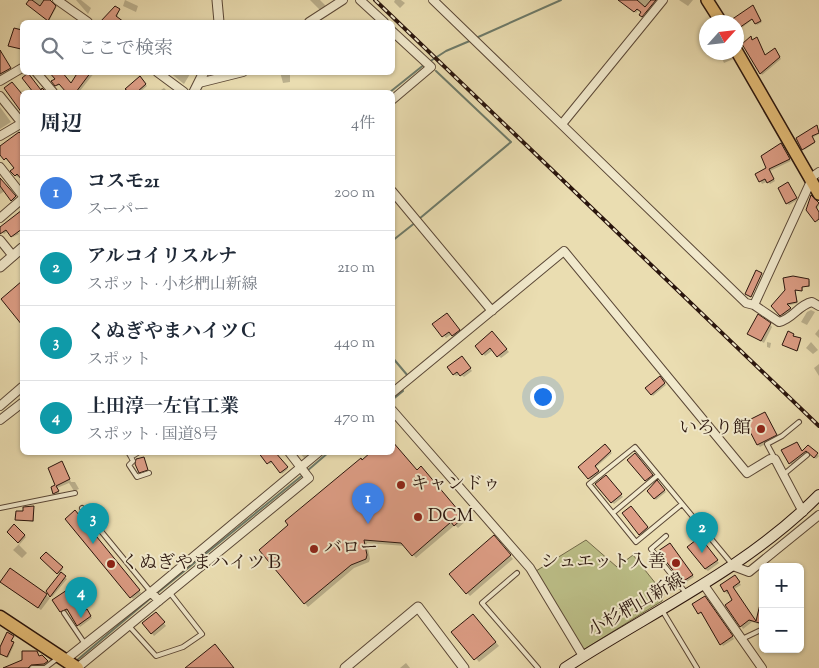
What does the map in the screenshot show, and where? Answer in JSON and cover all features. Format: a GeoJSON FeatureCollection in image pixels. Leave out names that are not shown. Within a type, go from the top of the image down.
{"type":"FeatureCollection","features":[{"type":"Feature","properties":{"kind":"highway"},"geometry":{"type":"LineString","coordinates":[[0,617],[69,662]]}},
{"type":"Feature","properties":{"kind":"main road"},"geometry":{"type":"LineString","coordinates":[[707,0],[717,15]]}},
{"type":"Feature","properties":{"kind":"main road"},"geometry":{"type":"LineString","coordinates":[[742,60],[819,194]]}},
{"type":"Feature","properties":{"kind":"main road","name":"小杉椚山新線"},"geometry":{"type":"LineString","coordinates":[[565,668],[704,586],[803,512],[819,495]]}},
{"type":"Feature","properties":{"kind":"street"},"geometry":{"type":"LineString","coordinates":[[57,0],[85,20]]}},
{"type":"Feature","properties":{"kind":"street"},"geometry":{"type":"LineString","coordinates":[[217,0],[219,20]]}},
{"type":"Feature","properties":{"kind":"street"},"geometry":{"type":"LineString","coordinates":[[311,20],[331,3],[343,0]]}},
{"type":"Feature","properties":{"kind":"street"},"geometry":{"type":"LineString","coordinates":[[360,0],[382,20]]}},
{"type":"Feature","properties":{"kind":"street"},"geometry":{"type":"LineString","coordinates":[[433,0],[746,303],[754,305],[779,322],[785,321],[803,304],[812,302],[819,306]]}},
{"type":"Feature","properties":{"kind":"street"},"geometry":{"type":"LineString","coordinates":[[562,124],[664,0]]}},
{"type":"Feature","properties":{"kind":"street"},"geometry":{"type":"LineString","coordinates":[[395,33],[431,67],[395,97]]}},
{"type":"Feature","properties":{"kind":"street"},"geometry":{"type":"LineString","coordinates":[[0,81],[20,69]]}},
{"type":"Feature","properties":{"kind":"street"},"geometry":{"type":"LineString","coordinates":[[39,75],[51,90]]}},
{"type":"Feature","properties":{"kind":"street"},"geometry":{"type":"LineString","coordinates":[[161,75],[181,90]]}},
{"type":"Feature","properties":{"kind":"street"},"geometry":{"type":"LineString","coordinates":[[195,90],[203,75]]}},
{"type":"Feature","properties":{"kind":"street"},"geometry":{"type":"LineString","coordinates":[[199,84],[232,75]]}},
{"type":"Feature","properties":{"kind":"street"},"geometry":{"type":"LineString","coordinates":[[0,96],[20,120]]}},
{"type":"Feature","properties":{"kind":"street"},"geometry":{"type":"LineString","coordinates":[[0,136],[20,123]]}},
{"type":"Feature","properties":{"kind":"street"},"geometry":{"type":"LineString","coordinates":[[0,167],[20,192]]}},
{"type":"Feature","properties":{"kind":"street"},"geometry":{"type":"LineString","coordinates":[[754,305],[810,180],[819,172]]}},
{"type":"Feature","properties":{"kind":"street"},"geometry":{"type":"LineString","coordinates":[[395,196],[492,311]]}},
{"type":"Feature","properties":{"kind":"street"},"geometry":{"type":"LineString","coordinates":[[0,218],[20,201]]}},
{"type":"Feature","properties":{"kind":"street"},"geometry":{"type":"LineString","coordinates":[[0,240],[13,256]]}},
{"type":"Feature","properties":{"kind":"street"},"geometry":{"type":"LineString","coordinates":[[0,267],[20,250]]}},
{"type":"Feature","properties":{"kind":"street"},"geometry":{"type":"LineString","coordinates":[[395,391],[564,251],[747,473],[770,459],[775,459],[803,512]]}},
{"type":"Feature","properties":{"kind":"street"},"geometry":{"type":"LineString","coordinates":[[0,406],[20,389]]}},
{"type":"Feature","properties":{"kind":"street"},"geometry":{"type":"LineString","coordinates":[[0,420],[20,405]]}},
{"type":"Feature","properties":{"kind":"street"},"geometry":{"type":"LineString","coordinates":[[395,413],[530,568],[583,656]]}},
{"type":"Feature","properties":{"kind":"street"},"geometry":{"type":"LineString","coordinates":[[69,662],[129,626],[309,478],[291,455]]}},
{"type":"Feature","properties":{"kind":"street"},"geometry":{"type":"LineString","coordinates":[[69,662],[85,644],[151,592],[316,455]]}},
{"type":"Feature","properties":{"kind":"street"},"geometry":{"type":"LineString","coordinates":[[733,566],[749,572],[819,515]]}},
{"type":"Feature","properties":{"kind":"street"},"geometry":{"type":"LineString","coordinates":[[704,586],[762,668]]}},
{"type":"Feature","properties":{"kind":"street"},"geometry":{"type":"LineString","coordinates":[[151,592],[159,601]]}},
{"type":"Feature","properties":{"kind":"street"},"geometry":{"type":"LineString","coordinates":[[345,668],[418,607],[464,668]]}},
{"type":"Feature","properties":{"kind":"lane"},"geometry":{"type":"LineString","coordinates":[[775,459],[767,444],[782,436],[799,422]]}},
{"type":"Feature","properties":{"kind":"lane"},"geometry":{"type":"LineString","coordinates":[[682,504],[636,542],[589,484],[635,447],[658,475],[682,504],[733,566]]}},
{"type":"Feature","properties":{"kind":"lane"},"geometry":{"type":"LineString","coordinates":[[134,455],[131,457],[133,461],[129,465],[137,477],[149,473]]}},
{"type":"Feature","properties":{"kind":"lane"},"geometry":{"type":"LineString","coordinates":[[783,475],[807,455]]}},
{"type":"Feature","properties":{"kind":"lane"},"geometry":{"type":"LineString","coordinates":[[613,513],[658,475]]}},
{"type":"Feature","properties":{"kind":"lane"},"geometry":{"type":"LineString","coordinates":[[0,508],[75,493]]}},
{"type":"Feature","properties":{"kind":"lane"},"geometry":{"type":"LineString","coordinates":[[82,508],[151,592]]}},
{"type":"Feature","properties":{"kind":"lane"},"geometry":{"type":"LineString","coordinates":[[666,536],[651,549],[688,595]]}},
{"type":"Feature","properties":{"kind":"lane"},"geometry":{"type":"LineString","coordinates":[[517,573],[482,603],[538,668]]}},
{"type":"Feature","properties":{"kind":"lane"},"geometry":{"type":"LineString","coordinates":[[129,626],[156,656],[183,647],[202,634],[170,593]]}},
{"type":"Feature","properties":{"kind":"lane"},"geometry":{"type":"LineString","coordinates":[[662,610],[697,668]]}},
{"type":"Feature","properties":{"kind":"lane"},"geometry":{"type":"LineString","coordinates":[[64,613],[85,644]]}},
{"type":"Feature","properties":{"kind":"lane"},"geometry":{"type":"LineString","coordinates":[[742,639],[759,631]]}},
{"type":"Feature","properties":{"kind":"lane"},"geometry":{"type":"LineString","coordinates":[[32,668],[45,668],[54,663],[69,662]]}},
{"type":"Feature","properties":{"kind":"green space"},"geometry":{"type":"Polygon","coordinates":[[[586,540],[617,567],[633,555],[664,594],[662,601],[583,650],[536,571],[586,540]]]}},
{"type":"Feature","properties":{"kind":"building"},"geometry":{"type":"Polygon","coordinates":[[[29,0],[32,0],[40,6],[44,0],[50,0],[56,6],[49,20],[47,20],[26,4],[29,0]]]}},
{"type":"Feature","properties":{"kind":"building"},"geometry":{"type":"Polygon","coordinates":[[[618,0],[637,0],[645,7],[651,0],[656,0],[642,17],[639,15],[641,12],[637,9],[634,12],[618,0]]]}},
{"type":"Feature","properties":{"kind":"building"},"geometry":{"type":"Polygon","coordinates":[[[753,5],[761,21],[755,24],[752,19],[744,24],[744,15],[738,15],[753,5]]]}},
{"type":"Feature","properties":{"kind":"building"},"geometry":{"type":"Polygon","coordinates":[[[115,6],[120,9],[116,16],[121,20],[102,20],[115,6]]]}},
{"type":"Feature","properties":{"kind":"building"},"geometry":{"type":"Polygon","coordinates":[[[14,28],[20,30],[20,49],[8,46],[14,28]]]}},
{"type":"Feature","properties":{"kind":"building"},"geometry":{"type":"Polygon","coordinates":[[[751,36],[752,40],[757,37],[765,55],[775,48],[780,57],[760,74],[744,47],[744,42],[751,36]]]}},
{"type":"Feature","properties":{"kind":"building"},"geometry":{"type":"Polygon","coordinates":[[[0,50],[11,68],[0,74],[0,50]]]}},
{"type":"Feature","properties":{"kind":"building"},"geometry":{"type":"Polygon","coordinates":[[[30,75],[41,90],[31,90],[22,78],[30,75]]]}},
{"type":"Feature","properties":{"kind":"building"},"geometry":{"type":"Polygon","coordinates":[[[52,75],[64,75],[71,83],[76,75],[89,75],[78,90],[64,90],[59,84],[55,86],[51,81],[55,79],[52,75]]]}},
{"type":"Feature","properties":{"kind":"building"},"geometry":{"type":"Polygon","coordinates":[[[140,76],[146,84],[139,90],[125,89],[140,76]]]}},
{"type":"Feature","properties":{"kind":"building"},"geometry":{"type":"Polygon","coordinates":[[[12,82],[20,92],[20,110],[4,88],[12,82]]]}},
{"type":"Feature","properties":{"kind":"building"},"geometry":{"type":"Polygon","coordinates":[[[817,125],[819,133],[812,136],[815,142],[802,150],[796,138],[817,125]]]}},
{"type":"Feature","properties":{"kind":"building"},"geometry":{"type":"Polygon","coordinates":[[[20,133],[20,178],[10,171],[14,168],[6,158],[4,160],[0,155],[0,146],[20,133]]]}},
{"type":"Feature","properties":{"kind":"building"},"geometry":{"type":"Polygon","coordinates":[[[781,143],[790,159],[769,169],[774,179],[767,183],[765,179],[759,182],[755,174],[766,168],[761,156],[781,143]]]}},
{"type":"Feature","properties":{"kind":"building"},"geometry":{"type":"Polygon","coordinates":[[[0,178],[16,196],[11,201],[0,186],[0,178]]]}},
{"type":"Feature","properties":{"kind":"building"},"geometry":{"type":"Polygon","coordinates":[[[788,182],[797,198],[786,204],[778,188],[788,182]]]}},
{"type":"Feature","properties":{"kind":"building"},"geometry":{"type":"Polygon","coordinates":[[[811,195],[819,203],[816,207],[819,212],[819,219],[815,222],[806,210],[811,195]]]}},
{"type":"Feature","properties":{"kind":"building"},"geometry":{"type":"Polygon","coordinates":[[[20,212],[20,230],[11,237],[6,230],[0,234],[0,227],[20,212]]]}},
{"type":"Feature","properties":{"kind":"building"},"geometry":{"type":"Polygon","coordinates":[[[756,270],[762,273],[751,297],[745,294],[756,270]]]}},
{"type":"Feature","properties":{"kind":"building"},"geometry":{"type":"Polygon","coordinates":[[[793,276],[809,279],[809,286],[802,287],[802,291],[795,290],[797,302],[787,304],[791,308],[780,316],[771,306],[785,290],[783,278],[793,276]]]}},
{"type":"Feature","properties":{"kind":"building"},"geometry":{"type":"Polygon","coordinates":[[[20,283],[20,323],[1,299],[20,283]]]}},
{"type":"Feature","properties":{"kind":"building"},"geometry":{"type":"Polygon","coordinates":[[[447,313],[460,330],[452,336],[449,332],[442,337],[432,324],[447,313]]]}},
{"type":"Feature","properties":{"kind":"building"},"geometry":{"type":"Polygon","coordinates":[[[758,314],[771,323],[761,341],[747,334],[758,314]]]}},
{"type":"Feature","properties":{"kind":"building"},"geometry":{"type":"Polygon","coordinates":[[[492,331],[507,349],[497,357],[490,348],[482,355],[475,346],[492,331]]]}},
{"type":"Feature","properties":{"kind":"building"},"geometry":{"type":"Polygon","coordinates":[[[788,331],[794,334],[793,336],[801,338],[797,351],[782,345],[788,331]]]}},
{"type":"Feature","properties":{"kind":"building"},"geometry":{"type":"Polygon","coordinates":[[[462,356],[471,368],[460,376],[457,372],[453,375],[447,367],[462,356]]]}},
{"type":"Feature","properties":{"kind":"building"},"geometry":{"type":"Polygon","coordinates":[[[660,376],[665,383],[651,395],[645,388],[660,376]]]}},
{"type":"Feature","properties":{"kind":"building","name":"いろり館"},"geometry":{"type":"Polygon","coordinates":[[[765,412],[777,435],[757,445],[745,422],[765,412]]]}},
{"type":"Feature","properties":{"kind":"building"},"geometry":{"type":"Polygon","coordinates":[[[797,442],[802,451],[808,445],[818,453],[814,458],[806,451],[789,464],[781,450],[797,442]]]}},
{"type":"Feature","properties":{"kind":"building"},"geometry":{"type":"Polygon","coordinates":[[[395,444],[417,470],[421,466],[464,517],[454,526],[451,522],[412,556],[401,543],[364,540],[366,559],[351,565],[304,604],[259,550],[288,525],[285,521],[361,458],[362,460],[368,455],[395,455],[395,444]]]}},
{"type":"Feature","properties":{"kind":"building"},"geometry":{"type":"Polygon","coordinates":[[[605,444],[611,451],[595,466],[599,471],[588,479],[578,467],[605,444]]]}},
{"type":"Feature","properties":{"kind":"building"},"geometry":{"type":"Polygon","coordinates":[[[635,453],[653,475],[645,481],[627,460],[635,453]]]}},
{"type":"Feature","properties":{"kind":"building"},"geometry":{"type":"Polygon","coordinates":[[[260,455],[278,455],[288,467],[280,473],[271,461],[267,464],[260,455]]]}},
{"type":"Feature","properties":{"kind":"building"},"geometry":{"type":"Polygon","coordinates":[[[144,457],[148,470],[139,473],[135,464],[136,459],[144,457]]]}},
{"type":"Feature","properties":{"kind":"building"},"geometry":{"type":"Polygon","coordinates":[[[62,461],[70,479],[56,486],[59,491],[53,494],[51,487],[55,485],[48,468],[62,461]]]}},
{"type":"Feature","properties":{"kind":"building"},"geometry":{"type":"Polygon","coordinates":[[[606,475],[622,494],[611,503],[595,484],[606,475]]]}},
{"type":"Feature","properties":{"kind":"building"},"geometry":{"type":"Polygon","coordinates":[[[657,480],[665,490],[654,499],[647,491],[657,480]]]}},
{"type":"Feature","properties":{"kind":"building"},"geometry":{"type":"Polygon","coordinates":[[[34,506],[33,521],[15,520],[16,511],[23,511],[23,507],[34,506]]]}},
{"type":"Feature","properties":{"kind":"building"},"geometry":{"type":"Polygon","coordinates":[[[631,506],[648,527],[639,535],[622,513],[631,506]]]}},
{"type":"Feature","properties":{"kind":"building"},"geometry":{"type":"Polygon","coordinates":[[[75,510],[140,590],[130,598],[65,519],[75,510]]]}},
{"type":"Feature","properties":{"kind":"building"},"geometry":{"type":"Polygon","coordinates":[[[14,524],[25,535],[18,543],[7,532],[14,524]]]}},
{"type":"Feature","properties":{"kind":"building"},"geometry":{"type":"Polygon","coordinates":[[[494,535],[511,555],[466,594],[449,574],[494,535]]]}},
{"type":"Feature","properties":{"kind":"building"},"geometry":{"type":"Polygon","coordinates":[[[700,537],[718,560],[705,569],[687,547],[700,537]]]}},
{"type":"Feature","properties":{"kind":"building","name":"シュエット入善"},"geometry":{"type":"Polygon","coordinates":[[[670,543],[693,575],[682,582],[658,551],[670,543]]]}},
{"type":"Feature","properties":{"kind":"building"},"geometry":{"type":"Polygon","coordinates":[[[46,552],[63,567],[57,574],[40,558],[46,552]]]}},
{"type":"Feature","properties":{"kind":"building"},"geometry":{"type":"Polygon","coordinates":[[[10,568],[47,594],[38,608],[0,582],[10,568]]]}},
{"type":"Feature","properties":{"kind":"building"},"geometry":{"type":"Polygon","coordinates":[[[61,572],[66,576],[50,597],[46,591],[61,572]]]}},
{"type":"Feature","properties":{"kind":"building"},"geometry":{"type":"Polygon","coordinates":[[[735,575],[740,582],[733,587],[756,621],[759,608],[759,623],[749,620],[740,627],[725,605],[732,600],[727,590],[724,592],[720,585],[735,575]]]}},
{"type":"Feature","properties":{"kind":"building"},"geometry":{"type":"Polygon","coordinates":[[[67,590],[77,605],[79,604],[84,611],[87,609],[91,616],[77,626],[67,609],[60,612],[52,600],[67,590]]]}},
{"type":"Feature","properties":{"kind":"building"},"geometry":{"type":"Polygon","coordinates":[[[705,596],[733,636],[720,645],[701,612],[698,614],[692,604],[705,596]]]}},
{"type":"Feature","properties":{"kind":"building"},"geometry":{"type":"Polygon","coordinates":[[[156,612],[165,622],[151,634],[142,623],[156,612]]]}},
{"type":"Feature","properties":{"kind":"building"},"geometry":{"type":"Polygon","coordinates":[[[473,614],[496,642],[474,660],[451,632],[473,614]]]}},
{"type":"Feature","properties":{"kind":"building"},"geometry":{"type":"Polygon","coordinates":[[[7,632],[14,636],[11,641],[14,642],[7,657],[0,654],[0,647],[7,632]]]}},
{"type":"Feature","properties":{"kind":"building"},"geometry":{"type":"Polygon","coordinates":[[[215,644],[234,668],[185,668],[215,644]]]}},
{"type":"Feature","properties":{"kind":"building"},"geometry":{"type":"Polygon","coordinates":[[[22,651],[37,651],[39,656],[42,655],[48,661],[44,664],[31,665],[28,668],[3,668],[22,660],[22,651]]]}},
{"type":"Feature","properties":{"kind":"waterway"},"geometry":{"type":"LineString","coordinates":[[476,38],[561,0]]}},
{"type":"Feature","properties":{"kind":"waterway"},"geometry":{"type":"LineString","coordinates":[[429,62],[446,51],[472,40]]}},
{"type":"Feature","properties":{"kind":"waterway"},"geometry":{"type":"LineString","coordinates":[[392,90],[425,64]]}},
{"type":"Feature","properties":{"kind":"waterway"},"geometry":{"type":"LineString","coordinates":[[419,219],[511,142],[436,71]]}},
{"type":"Feature","properties":{"kind":"waterway"},"geometry":{"type":"LineString","coordinates":[[395,239],[416,222]]}},
{"type":"Feature","properties":{"kind":"waterway"},"geometry":{"type":"LineString","coordinates":[[395,361],[408,376]]}},
{"type":"Feature","properties":{"kind":"waterway"},"geometry":{"type":"LineString","coordinates":[[395,398],[403,391]]}},
{"type":"Feature","properties":{"kind":"waterway"},"geometry":{"type":"LineString","coordinates":[[307,471],[326,455]]}},
{"type":"Feature","properties":{"kind":"waterway"},"geometry":{"type":"LineString","coordinates":[[156,594],[304,474]]}},
{"type":"Feature","properties":{"kind":"waterway"},"geometry":{"type":"LineString","coordinates":[[76,661],[152,597]]}},
{"type":"Feature","properties":{"kind":"railway"},"geometry":{"type":"LineString","coordinates":[[375,0],[819,426]]}},
{"type":"Feature","properties":{"kind":"place","name":"いろり館"},"geometry":{"type":"Point","coordinates":[761,429]}},
{"type":"Feature","properties":{"kind":"place","name":"キャンドゥ"},"geometry":{"type":"Point","coordinates":[401,485]}},
{"type":"Feature","properties":{"kind":"place","name":"DCM"},"geometry":{"type":"Point","coordinates":[418,517]}},
{"type":"Feature","properties":{"kind":"place","name":"コスモ21"},"geometry":{"type":"Point","coordinates":[368,524]}},
{"type":"Feature","properties":{"kind":"place","name":"くぬぎやまハイツＣ"},"geometry":{"type":"Point","coordinates":[93,544]}},
{"type":"Feature","properties":{"kind":"place","name":"バロー"},"geometry":{"type":"Point","coordinates":[314,549]}},
{"type":"Feature","properties":{"kind":"place","name":"アルコイリスルナ"},"geometry":{"type":"Point","coordinates":[702,553]}},
{"type":"Feature","properties":{"kind":"place","name":"シュエット入善"},"geometry":{"type":"Point","coordinates":[676,563]}},
{"type":"Feature","properties":{"kind":"place","name":"くぬぎやまハイツＢ"},"geometry":{"type":"Point","coordinates":[111,564]}},
{"type":"Feature","properties":{"kind":"place","name":"上田淳一左官工業"},"geometry":{"type":"Point","coordinates":[81,618]}}]}
